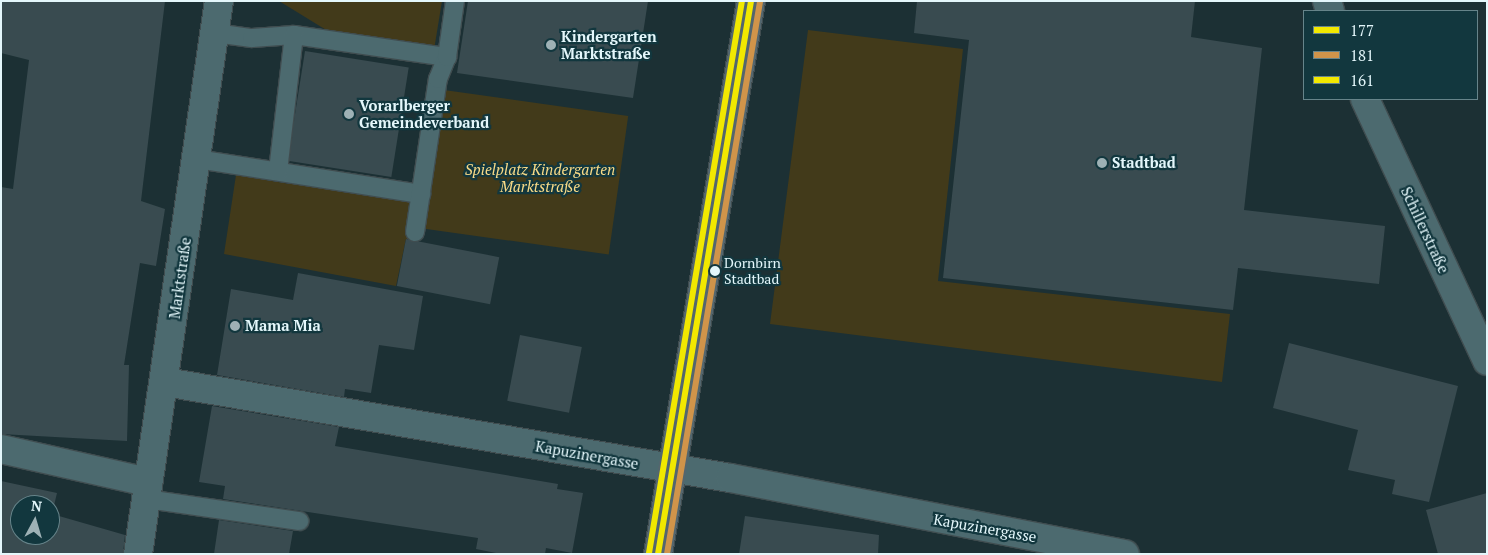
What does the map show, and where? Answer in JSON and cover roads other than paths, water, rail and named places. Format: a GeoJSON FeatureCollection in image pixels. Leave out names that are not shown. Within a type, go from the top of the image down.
{"type":"FeatureCollection","features":[{"type":"Feature","properties":{"kind":"main road"},"geometry":{"type":"LineString","coordinates":[[658,554],[751,1]]}},
{"type":"Feature","properties":{"kind":"street","name":"Marktstraße"},"geometry":{"type":"LineString","coordinates":[[138,554],[165,382],[219,1]]}},
{"type":"Feature","properties":{"kind":"street","name":"Schillerstraße"},"geometry":{"type":"LineString","coordinates":[[1365,100],[1487,361]]}},
{"type":"Feature","properties":{"kind":"street","name":"Kapuzinergasse"},"geometry":{"type":"LineString","coordinates":[[165,382],[673,470],[1125,554]]}},
{"type":"Feature","properties":{"kind":"street"},"geometry":{"type":"LineString","coordinates":[[1,449],[147,491]]}},
{"type":"Feature","properties":{"kind":"lane"},"geometry":{"type":"LineString","coordinates":[[415,232],[438,79],[447,57],[455,1]]}},
{"type":"Feature","properties":{"kind":"lane"},"geometry":{"type":"LineString","coordinates":[[214,33],[252,38],[294,35],[447,57]]}},
{"type":"Feature","properties":{"kind":"lane"},"geometry":{"type":"LineString","coordinates":[[278,172],[294,35]]}},
{"type":"Feature","properties":{"kind":"lane"},"geometry":{"type":"LineString","coordinates":[[196,159],[421,194]]}},
{"type":"Feature","properties":{"kind":"lane"},"geometry":{"type":"LineString","coordinates":[[147,491],[299,521]]}},
{"type":"Feature","properties":{"kind":"place","name":"Kindergarten Marktstraße"},"geometry":{"type":"Point","coordinates":[551,45]}},
{"type":"Feature","properties":{"kind":"place","name":"Vorarlberger Gemeindeverband"},"geometry":{"type":"Point","coordinates":[349,114]}},
{"type":"Feature","properties":{"kind":"place","name":"Stadtbad"},"geometry":{"type":"Point","coordinates":[1102,163]}},
{"type":"Feature","properties":{"kind":"place","name":"Dornbirn Stadtbad"},"geometry":{"type":"Point","coordinates":[715,271]}},
{"type":"Feature","properties":{"kind":"place","name":"Mama Mia"},"geometry":{"type":"Point","coordinates":[235,326]}},
{"type":"Feature","properties":{"kind":"park label","name":"Spielplatz Kindergarten Marktstraße"},"geometry":{"type":"Point","coordinates":[540,178]}}]}
